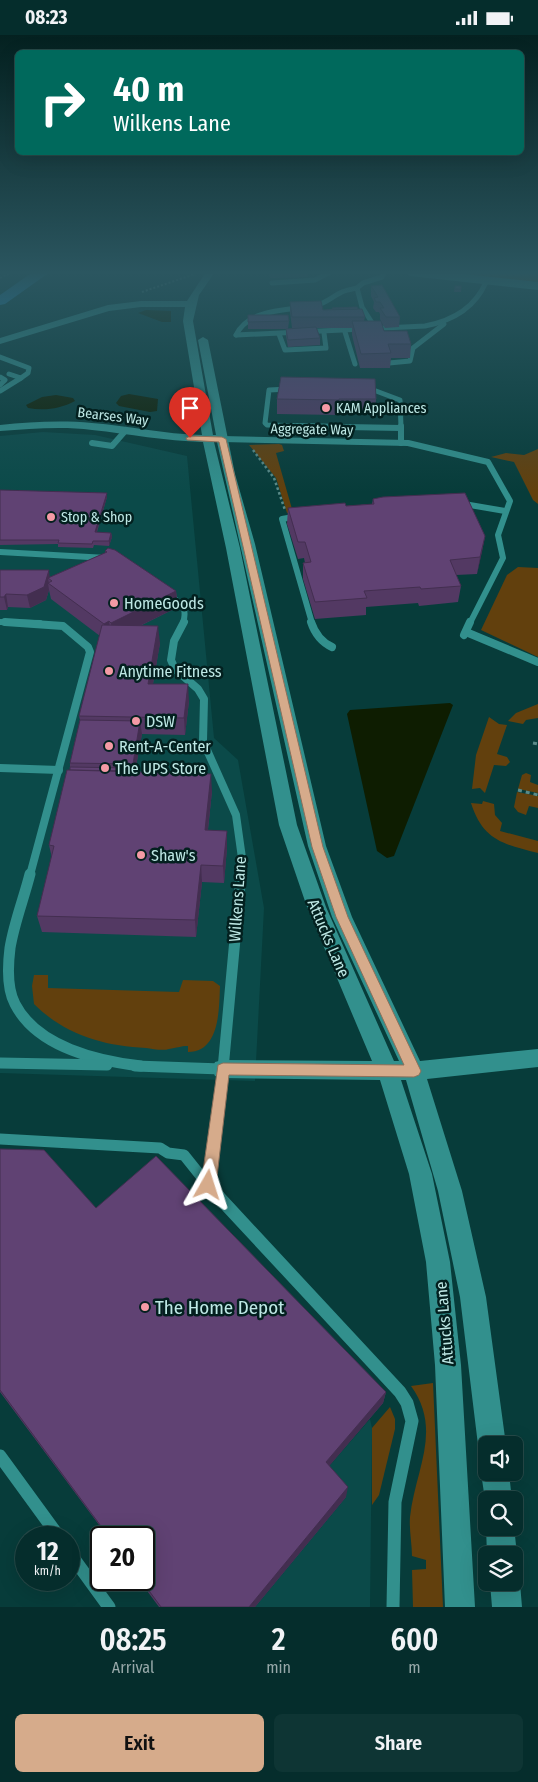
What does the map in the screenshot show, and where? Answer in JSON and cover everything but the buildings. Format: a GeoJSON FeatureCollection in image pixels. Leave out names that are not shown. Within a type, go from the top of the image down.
{"type":"FeatureCollection","features":[{"type":"Feature","properties":{"kind":"street","name":"Attucks Lane"},"geometry":{"type":"LineString","coordinates":[[194,345],[215,439],[318,847],[342,917],[414,1071],[441,1157],[463,1243],[473,1297],[491,1436]]}},
{"type":"Feature","properties":{"kind":"street","name":"Attucks Lane"},"geometry":{"type":"LineString","coordinates":[[203,345],[215,439],[294,849],[336,957],[387,1072],[426,1194],[438,1259],[450,1385],[460,1607]]}},
{"type":"Feature","properties":{"kind":"street","name":"Bearses Way"},"geometry":{"type":"LineString","coordinates":[[0,428],[56,425],[126,430],[163,437],[215,439]]}},
{"type":"Feature","properties":{"kind":"street"},"geometry":{"type":"LineString","coordinates":[[223,1069],[387,1072],[538,1058]]}},
{"type":"Feature","properties":{"kind":"street"},"geometry":{"type":"LineString","coordinates":[[506,1591],[507,1607]]}},
{"type":"Feature","properties":{"kind":"lane"},"geometry":{"type":"LineString","coordinates":[[283,345],[285,350],[320,351],[326,345]]}},
{"type":"Feature","properties":{"kind":"lane"},"geometry":{"type":"LineString","coordinates":[[349,345],[354,364]]}},
{"type":"Feature","properties":{"kind":"lane"},"geometry":{"type":"LineString","coordinates":[[389,363],[410,361],[413,348],[416,345]]}},
{"type":"Feature","properties":{"kind":"lane"},"geometry":{"type":"LineString","coordinates":[[0,357],[30,368],[28,373],[0,391]]}},
{"type":"Feature","properties":{"kind":"lane"},"geometry":{"type":"LineString","coordinates":[[9,374],[21,377]]}},
{"type":"Feature","properties":{"kind":"lane"},"geometry":{"type":"LineString","coordinates":[[0,377],[5,380],[0,385]]}},
{"type":"Feature","properties":{"kind":"lane"},"geometry":{"type":"LineString","coordinates":[[293,389],[275,388],[269,390],[265,423],[272,425],[401,428]]}},
{"type":"Feature","properties":{"kind":"lane"},"geometry":{"type":"LineString","coordinates":[[358,391],[376,391],[400,400],[401,443]]}},
{"type":"Feature","properties":{"kind":"lane"},"geometry":{"type":"LineString","coordinates":[[318,441],[321,426]]}},
{"type":"Feature","properties":{"kind":"lane"},"geometry":{"type":"LineString","coordinates":[[92,443],[112,446],[126,430]]}},
{"type":"Feature","properties":{"kind":"lane","name":"Aggregate Way"},"geometry":{"type":"LineString","coordinates":[[215,439],[401,443],[488,462],[510,499],[505,511]]}},
{"type":"Feature","properties":{"kind":"lane"},"geometry":{"type":"LineString","coordinates":[[449,501],[505,511],[498,535],[503,559],[465,633],[538,662]]}},
{"type":"Feature","properties":{"kind":"lane"},"geometry":{"type":"LineString","coordinates":[[307,514],[282,519],[311,623],[323,643],[332,647]]}},
{"type":"Feature","properties":{"kind":"lane"},"geometry":{"type":"LineString","coordinates":[[0,552],[114,559]]}},
{"type":"Feature","properties":{"kind":"lane","name":"Wilkens Lane"},"geometry":{"type":"LineString","coordinates":[[160,588],[180,602],[186,610],[183,625],[174,641],[171,659],[175,669],[198,689],[204,699],[203,741],[236,815],[242,859],[223,1069]]}},
{"type":"Feature","properties":{"kind":"lane"},"geometry":{"type":"LineString","coordinates":[[0,622],[56,623],[63,626],[89,649],[59,770],[5,965],[11,994],[18,1012],[26,1020],[81,1054],[115,1063],[141,1066]]}},
{"type":"Feature","properties":{"kind":"lane"},"geometry":{"type":"LineString","coordinates":[[0,768],[59,770]]}},
{"type":"Feature","properties":{"kind":"lane"},"geometry":{"type":"LineString","coordinates":[[0,1063],[223,1069],[208,1185]]}},
{"type":"Feature","properties":{"kind":"lane"},"geometry":{"type":"LineString","coordinates":[[0,1139],[160,1148],[168,1153],[184,1155],[208,1185],[400,1392],[408,1403],[411,1412],[412,1430],[395,1502],[393,1607]]}},
{"type":"Feature","properties":{"kind":"lane"},"geometry":{"type":"LineString","coordinates":[[0,1456],[51,1526]]}},
{"type":"Feature","properties":{"kind":"lane"},"geometry":{"type":"LineString","coordinates":[[80,1567],[109,1607]]}},
{"type":"Feature","properties":{"kind":"path"},"geometry":{"type":"LineString","coordinates":[[250,447],[274,478],[287,517]]}},
{"type":"Feature","properties":{"kind":"path"},"geometry":{"type":"LineString","coordinates":[[533,743],[538,744]]}},
{"type":"Feature","properties":{"kind":"path"},"geometry":{"type":"LineString","coordinates":[[518,790],[538,795]]}},
{"type":"Feature","properties":{"kind":"shaded area"},"geometry":{"type":"Polygon","coordinates":[[[129,394],[158,399],[157,411],[150,412],[119,406],[116,403],[121,396],[129,394]]]}},
{"type":"Feature","properties":{"kind":"shaded area"},"geometry":{"type":"Polygon","coordinates":[[[56,395],[73,398],[75,401],[58,408],[46,409],[28,408],[26,405],[42,397],[56,395]]]}},
{"type":"Feature","properties":{"kind":"shaded area"},"geometry":{"type":"Polygon","coordinates":[[[43,432],[95,435],[187,456],[214,738],[238,760],[264,908],[255,1081],[0,1073],[0,436],[43,432]]]}},
{"type":"Feature","properties":{"kind":"shaded area"},"geometry":{"type":"Polygon","coordinates":[[[249,445],[282,445],[284,451],[276,453],[292,509],[301,511],[287,513],[276,478],[249,445]]]}},
{"type":"Feature","properties":{"kind":"shaded area"},"geometry":{"type":"Polygon","coordinates":[[[538,449],[538,504],[533,500],[514,462],[491,457],[506,453],[524,455],[538,449]]]}},
{"type":"Feature","properties":{"kind":"shaded area"},"geometry":{"type":"Polygon","coordinates":[[[518,567],[538,568],[538,657],[481,630],[507,575],[518,567]]]}},
{"type":"Feature","properties":{"kind":"shaded area"},"geometry":{"type":"Polygon","coordinates":[[[450,703],[453,705],[394,856],[387,858],[377,851],[347,714],[350,710],[450,703]]]}},
{"type":"Feature","properties":{"kind":"shaded area"},"geometry":{"type":"Polygon","coordinates":[[[538,704],[538,718],[526,720],[523,724],[508,721],[516,713],[538,704]]]}},
{"type":"Feature","properties":{"kind":"shaded area"},"geometry":{"type":"Polygon","coordinates":[[[489,717],[499,724],[507,725],[497,754],[507,757],[510,762],[506,766],[494,765],[485,793],[480,788],[472,789],[476,755],[489,717]]]}},
{"type":"Feature","properties":{"kind":"shaded area"},"geometry":{"type":"Polygon","coordinates":[[[526,773],[531,775],[530,782],[538,785],[538,793],[518,789],[522,775],[526,773]]]}},
{"type":"Feature","properties":{"kind":"shaded area"},"geometry":{"type":"Polygon","coordinates":[[[517,792],[538,796],[538,808],[529,806],[526,815],[518,812],[514,807],[517,792]]]}},
{"type":"Feature","properties":{"kind":"shaded area"},"geometry":{"type":"Polygon","coordinates":[[[483,801],[494,804],[495,815],[502,823],[500,831],[538,841],[538,853],[505,843],[489,833],[476,816],[471,803],[482,804],[483,801]]]}},
{"type":"Feature","properties":{"kind":"shaded area"},"geometry":{"type":"Polygon","coordinates":[[[34,975],[48,975],[48,988],[179,992],[183,980],[213,981],[220,986],[216,1028],[206,1045],[199,1050],[188,1052],[188,1046],[161,1050],[115,1045],[86,1037],[59,1024],[34,1004],[32,986],[34,975]]]}},
{"type":"Feature","properties":{"kind":"shaded area"},"geometry":{"type":"Polygon","coordinates":[[[433,1383],[443,1607],[413,1607],[412,1570],[426,1569],[426,1560],[412,1556],[410,1517],[426,1434],[425,1418],[420,1402],[411,1386],[433,1383]]]}},
{"type":"Feature","properties":{"kind":"shaded area"},"geometry":{"type":"Polygon","coordinates":[[[390,1407],[395,1419],[395,1429],[379,1495],[372,1505],[372,1428],[390,1407]]]}},
{"type":"Feature","properties":{"kind":"shaded area"},"geometry":{"type":"Polygon","coordinates":[[[370,1419],[372,1428],[370,1607],[255,1607],[346,1497],[324,1472],[370,1419]]]}},
{"type":"Feature","properties":{"kind":"place","name":"KAM Appliances"},"geometry":{"type":"Point","coordinates":[326,408]}},
{"type":"Feature","properties":{"kind":"place","name":"Stop & Shop"},"geometry":{"type":"Point","coordinates":[51,517]}},
{"type":"Feature","properties":{"kind":"place","name":"HomeGoods"},"geometry":{"type":"Point","coordinates":[114,603]}},
{"type":"Feature","properties":{"kind":"place","name":"Anytime Fitness"},"geometry":{"type":"Point","coordinates":[109,671]}},
{"type":"Feature","properties":{"kind":"place","name":"DSW"},"geometry":{"type":"Point","coordinates":[136,721]}},
{"type":"Feature","properties":{"kind":"place","name":"Rent-A-Center"},"geometry":{"type":"Point","coordinates":[109,746]}},
{"type":"Feature","properties":{"kind":"place","name":"The UPS Store"},"geometry":{"type":"Point","coordinates":[105,768]}},
{"type":"Feature","properties":{"kind":"place","name":"Shaw's"},"geometry":{"type":"Point","coordinates":[141,855]}},
{"type":"Feature","properties":{"kind":"place","name":"The Home Depot"},"geometry":{"type":"Point","coordinates":[145,1307]}},
{"type":"Feature","properties":{"kind":"route"},"geometry":{"type":"LineString","coordinates":[[190,438],[222,439],[232,488],[248,544],[303,791],[328,880],[342,917],[414,1071],[361,1072],[223,1069],[208,1185]]}}]}
